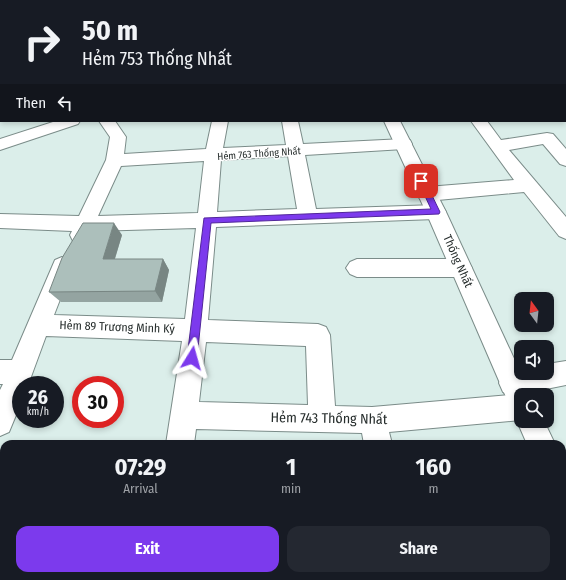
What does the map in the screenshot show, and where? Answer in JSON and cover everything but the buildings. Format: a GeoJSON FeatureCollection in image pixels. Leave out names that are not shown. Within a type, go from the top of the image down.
{"type":"FeatureCollection","features":[{"type":"Feature","properties":{"kind":"street"},"geometry":{"type":"LineString","coordinates":[[0,145],[69,122]]}},
{"type":"Feature","properties":{"kind":"street"},"geometry":{"type":"LineString","coordinates":[[0,423],[10,372],[39,324],[59,271],[86,224],[115,160],[118,137],[108,122]]}},
{"type":"Feature","properties":{"kind":"street"},"geometry":{"type":"LineString","coordinates":[[181,440],[196,329],[213,156],[220,122]]}},
{"type":"Feature","properties":{"kind":"street"},"geometry":{"type":"LineString","coordinates":[[290,122],[308,217]]}},
{"type":"Feature","properties":{"kind":"street","name":"Thống Nhất"},"geometry":{"type":"LineString","coordinates":[[393,122],[436,212],[514,388]]}},
{"type":"Feature","properties":{"kind":"street"},"geometry":{"type":"LineString","coordinates":[[480,122],[528,185],[566,230]]}},
{"type":"Feature","properties":{"kind":"street"},"geometry":{"type":"LineString","coordinates":[[497,146],[547,138],[566,160]]}},
{"type":"Feature","properties":{"kind":"street","name":"Hẻm 763 Thống Nhất"},"geometry":{"type":"LineString","coordinates":[[115,160],[213,156],[404,144]]}},
{"type":"Feature","properties":{"kind":"street"},"geometry":{"type":"LineString","coordinates":[[427,194],[528,185]]}},
{"type":"Feature","properties":{"kind":"street"},"geometry":{"type":"LineString","coordinates":[[1,223],[86,224],[436,212]]}},
{"type":"Feature","properties":{"kind":"street"},"geometry":{"type":"LineString","coordinates":[[357,268],[461,268]]}},
{"type":"Feature","properties":{"kind":"street","name":"Hẻm 89 Trương Minh Ký"},"geometry":{"type":"LineString","coordinates":[[39,324],[318,335],[322,418]]}},
{"type":"Feature","properties":{"kind":"street"},"geometry":{"type":"LineString","coordinates":[[527,388],[566,373]]}},
{"type":"Feature","properties":{"kind":"street","name":"Hẻm 743 Thống Nhất"},"geometry":{"type":"LineString","coordinates":[[184,415],[322,418],[375,432],[514,408]]}},
{"type":"Feature","properties":{"kind":"street"},"geometry":{"type":"LineString","coordinates":[[533,428],[539,440]]}},
{"type":"Feature","properties":{"kind":"route"},"geometry":{"type":"LineString","coordinates":[[192,358],[207,220],[436,212],[421,181]]}}]}
